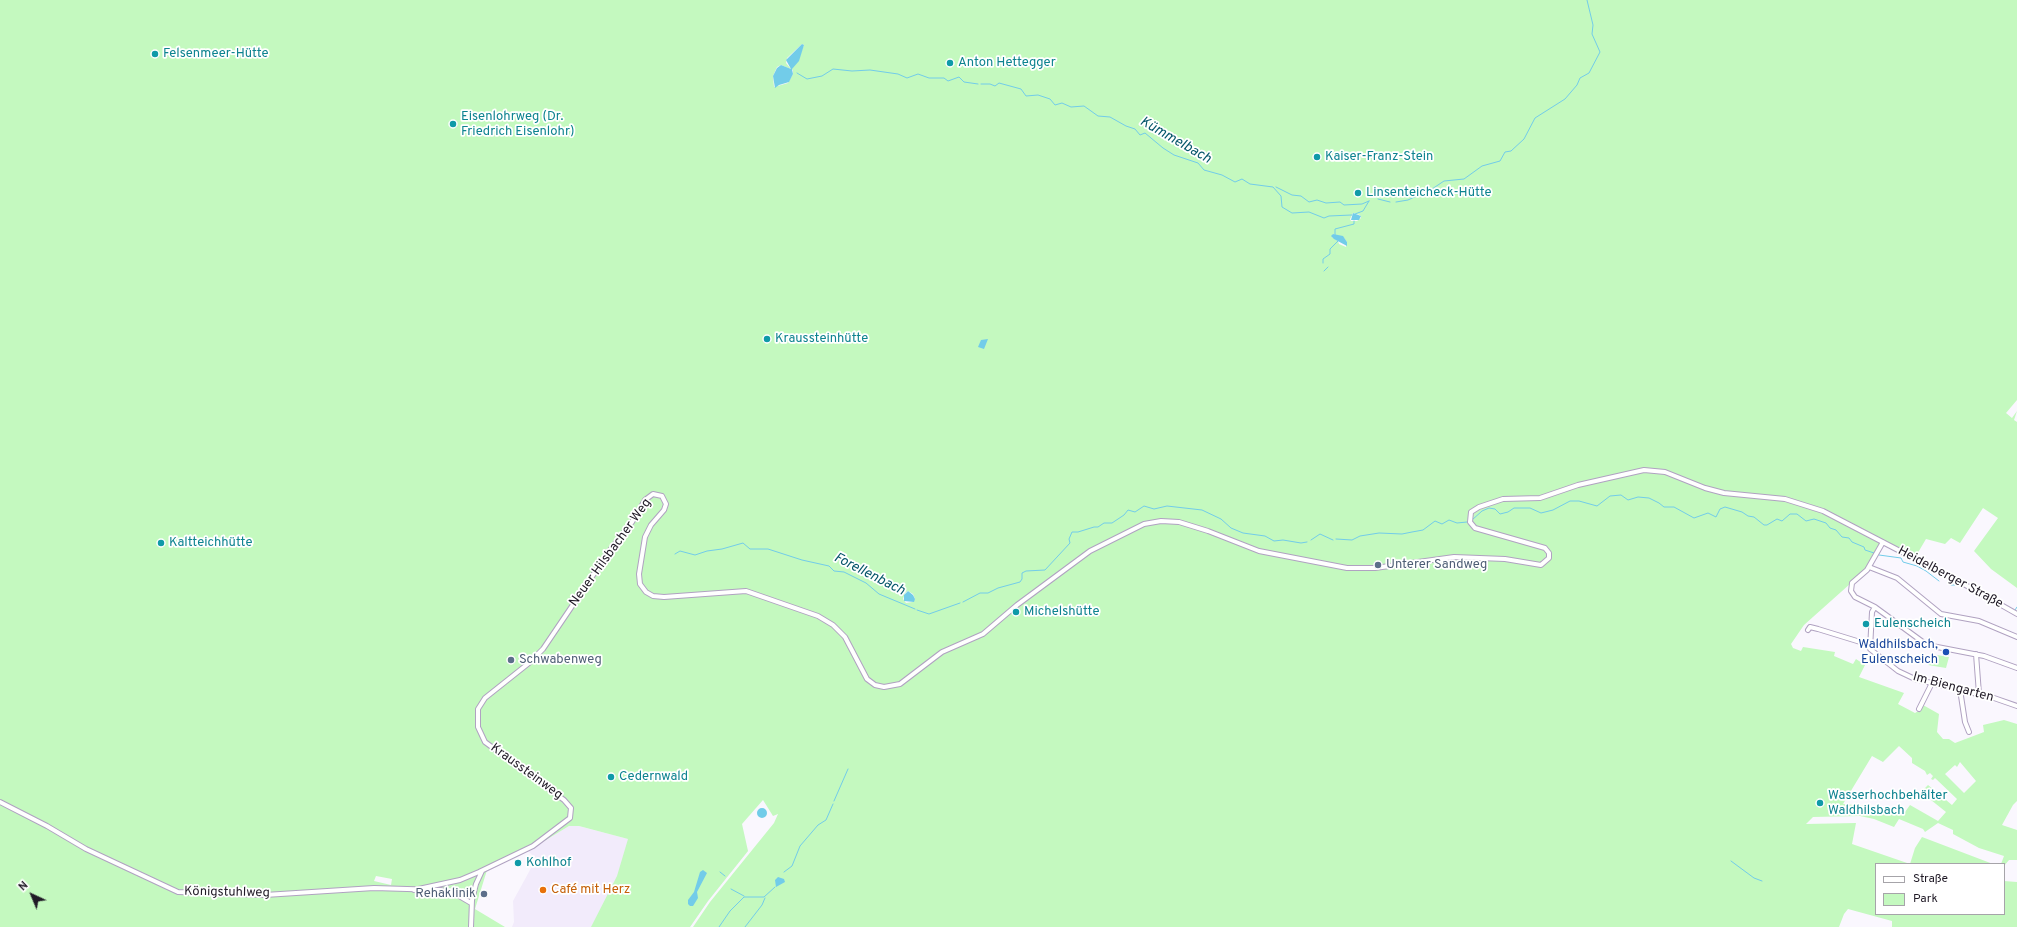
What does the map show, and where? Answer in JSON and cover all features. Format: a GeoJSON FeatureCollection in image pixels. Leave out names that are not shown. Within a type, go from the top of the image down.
{"type":"FeatureCollection","features":[{"type":"Feature","properties":{"kind":"street","name":"Neuer Hilsbacher Weg"},"geometry":{"type":"LineString","coordinates":[[485,698],[529,663],[543,649],[610,550],[632,522],[645,500],[653,494],[663,497],[666,504],[664,510],[651,525],[645,537],[639,575],[641,585],[646,592],[653,596],[664,597],[746,591],[818,616],[831,623],[844,635],[867,679],[877,685],[886,687],[900,684],[945,650],[987,632],[1012,609],[1095,547],[1134,527],[1154,522],[1182,523],[1259,551],[1347,568],[1375,568],[1460,557],[1505,559],[1541,565],[1549,558],[1546,549],[1538,545],[1475,528],[1470,522],[1471,512],[1479,507],[1503,499],[1540,498],[1578,485],[1637,471],[1652,470],[1668,473],[1705,488],[1724,493],[1773,498],[1807,505],[1839,518],[1883,542]]}},
{"type":"Feature","properties":{"kind":"street"},"geometry":{"type":"LineString","coordinates":[[1883,542],[1869,567],[1852,584],[1851,590],[1856,598],[1875,607],[1924,643],[1932,647],[1976,654],[2017,668]]}},
{"type":"Feature","properties":{"kind":"street","name":"Heidelberger Straße"},"geometry":{"type":"LineString","coordinates":[[1883,542],[2017,614]]}},
{"type":"Feature","properties":{"kind":"street"},"geometry":{"type":"LineString","coordinates":[[1869,567],[1897,578],[1943,615],[1977,621],[2017,637]]}},
{"type":"Feature","properties":{"kind":"street"},"geometry":{"type":"LineString","coordinates":[[1870,645],[1873,612],[1875,607]]}},
{"type":"Feature","properties":{"kind":"street","name":"Im Biengarten"},"geometry":{"type":"LineString","coordinates":[[1808,630],[1810,627],[1870,645],[1872,650],[1902,673],[1912,678],[1978,694],[2017,706]]}},
{"type":"Feature","properties":{"kind":"street"},"geometry":{"type":"LineString","coordinates":[[1976,654],[1978,694]]}},
{"type":"Feature","properties":{"kind":"street"},"geometry":{"type":"LineString","coordinates":[[1919,709],[1932,683]]}},
{"type":"Feature","properties":{"kind":"street"},"geometry":{"type":"LineString","coordinates":[[1962,690],[1961,696],[1965,724],[1969,732]]}},
{"type":"Feature","properties":{"kind":"street","name":"Kraussteinweg"},"geometry":{"type":"LineString","coordinates":[[414,890],[460,880],[537,844],[567,821],[571,813],[571,808],[564,800],[491,748],[484,740],[478,727],[477,714],[479,704],[485,698]]}},
{"type":"Feature","properties":{"kind":"street","name":"Königstuhlweg"},"geometry":{"type":"LineString","coordinates":[[0,802],[40,822],[86,849],[172,890],[183,893],[218,892],[265,895],[374,888],[447,891],[459,895],[471,903]]}},
{"type":"Feature","properties":{"kind":"street"},"geometry":{"type":"LineString","coordinates":[[471,927],[471,903],[476,884],[482,870]]}},
{"type":"Feature","properties":{"kind":"shaded area"},"geometry":{"type":"Polygon","coordinates":[[[569,826],[579,826],[628,839],[747,849],[748,851],[708,901],[690,927],[512,927],[514,922],[513,901],[536,859],[528,851],[569,826]]]}},
{"type":"Feature","properties":{"kind":"green space"},"geometry":{"type":"Polygon","coordinates":[[[0,0],[2017,0],[2017,400],[2006,413],[2012,418],[2017,411],[2014,420],[2017,422],[2017,588],[1991,569],[1974,551],[1998,518],[1983,508],[1960,543],[1951,538],[1945,544],[1926,539],[1913,561],[1883,545],[1877,549],[1869,567],[1804,625],[1791,644],[1793,648],[1801,651],[1803,647],[1835,652],[1834,656],[1853,664],[1856,659],[1865,665],[1859,677],[1904,693],[1898,704],[1915,713],[1920,710],[1923,705],[1939,714],[1937,732],[1943,739],[1949,739],[1955,743],[1984,732],[1983,725],[2004,720],[2017,724],[2017,801],[2013,805],[2002,825],[2017,830],[2017,860],[2009,860],[2005,865],[2005,863],[2001,863],[2004,856],[1979,848],[1953,834],[1953,830],[1938,823],[1925,832],[1923,829],[1899,819],[1894,827],[1874,819],[1860,816],[1813,817],[1806,824],[1856,823],[1852,844],[1907,863],[1875,863],[1875,915],[2005,915],[2005,881],[2017,882],[2017,927],[1892,927],[1892,921],[1848,909],[1844,914],[1839,927],[693,927],[710,902],[774,823],[778,814],[773,816],[763,800],[742,824],[748,851],[708,901],[690,927],[591,927],[617,876],[628,839],[579,826],[569,826],[528,851],[487,870],[475,909],[505,927],[0,927],[0,0]],[[802,44],[787,58],[786,63],[791,69],[800,55],[804,45],[802,44]],[[781,65],[777,67],[773,76],[774,87],[788,83],[793,74],[793,70],[781,65]],[[1353,213],[1350,219],[1351,221],[1357,221],[1361,218],[1360,215],[1353,213]],[[1333,234],[1332,237],[1338,241],[1339,244],[1346,247],[1347,242],[1344,238],[1333,234]],[[908,591],[905,593],[903,599],[906,603],[912,602],[915,599],[913,594],[908,591]],[[1899,746],[1883,762],[1872,756],[1843,804],[1888,808],[1905,812],[1910,805],[1938,821],[1946,812],[1921,792],[1928,785],[1952,805],[1957,799],[1935,778],[1933,780],[1931,779],[1933,776],[1930,773],[1927,775],[1925,771],[1912,763],[1912,758],[1899,746]],[[1960,762],[1957,767],[1955,765],[1945,774],[1964,793],[1976,781],[1960,762]],[[376,876],[374,881],[391,885],[392,879],[376,876]]]}},
{"type":"Feature","properties":{"kind":"green space"},"geometry":{"type":"Polygon","coordinates":[[[1937,655],[1949,657],[1946,668],[1928,665],[1933,656],[1937,655]]]}},
{"type":"Feature","properties":{"kind":"green space"},"geometry":{"type":"Polygon","coordinates":[[[1922,837],[1990,863],[1910,863],[1915,848],[1922,837]]]}},
{"type":"Feature","properties":{"kind":"water"},"geometry":{"type":"Polygon","coordinates":[[[802,44],[804,45],[799,61],[792,69],[793,74],[789,82],[775,88],[773,76],[777,68],[781,65],[791,69],[786,60],[802,44]]]}},
{"type":"Feature","properties":{"kind":"water"},"geometry":{"type":"Polygon","coordinates":[[[1353,213],[1361,216],[1359,220],[1351,220],[1353,213]]]}},
{"type":"Feature","properties":{"kind":"water"},"geometry":{"type":"Polygon","coordinates":[[[1333,234],[1343,236],[1347,242],[1347,246],[1334,239],[1331,236],[1333,234]]]}},
{"type":"Feature","properties":{"kind":"water"},"geometry":{"type":"Polygon","coordinates":[[[988,339],[984,349],[978,347],[981,340],[988,339]]]}},
{"type":"Feature","properties":{"kind":"water"},"geometry":{"type":"Polygon","coordinates":[[[908,591],[913,595],[915,599],[914,602],[904,601],[904,595],[908,591]]]}},
{"type":"Feature","properties":{"kind":"water"},"geometry":{"type":"Polygon","coordinates":[[[760,808],[764,808],[767,813],[764,818],[760,818],[757,815],[757,811],[760,808]]]}},
{"type":"Feature","properties":{"kind":"water"},"geometry":{"type":"Polygon","coordinates":[[[703,870],[707,873],[697,892],[698,898],[693,906],[690,906],[688,904],[688,900],[694,892],[700,872],[703,870]]]}},
{"type":"Feature","properties":{"kind":"water"},"geometry":{"type":"Polygon","coordinates":[[[778,877],[784,879],[785,882],[776,887],[775,880],[778,877]]]}},
{"type":"Feature","properties":{"kind":"waterway","name":"Kümmelbach"},"geometry":{"type":"LineString","coordinates":[[1396,202],[1408,200],[1423,193],[1426,189],[1432,189],[1444,181],[1464,179],[1482,166],[1500,161],[1505,152],[1511,151],[1524,139],[1535,118],[1565,99],[1577,85],[1580,78],[1589,73],[1600,52],[1592,34],[1593,25],[1587,0]]}},
{"type":"Feature","properties":{"kind":"waterway","name":"Kümmelbach"},"geometry":{"type":"LineString","coordinates":[[797,73],[807,79],[822,76],[833,69],[852,71],[870,70],[898,74],[907,78],[918,74],[929,78],[944,78],[948,81],[959,77],[964,82],[978,84]]}},
{"type":"Feature","properties":{"kind":"waterway","name":"Kümmelbach"},"geometry":{"type":"LineString","coordinates":[[981,84],[990,84],[995,86],[999,83],[1021,89],[1026,96],[1038,95],[1050,99],[1055,105],[1062,103],[1071,107],[1084,106],[1098,116],[1110,117],[1135,129],[1140,135],[1145,133],[1174,155],[1198,163],[1204,170],[1222,175],[1235,182],[1242,179],[1250,184],[1273,187],[1281,196],[1282,207],[1292,213],[1309,212],[1324,218],[1329,216],[1352,215]]}},
{"type":"Feature","properties":{"kind":"waterway"},"geometry":{"type":"LineString","coordinates":[[1276,187],[1292,195],[1301,196],[1309,202],[1317,200],[1326,203],[1340,202],[1344,205],[1362,204],[1369,201]]}},
{"type":"Feature","properties":{"kind":"waterway","name":"Kümmelbach"},"geometry":{"type":"LineString","coordinates":[[1378,199],[1390,202]]}},
{"type":"Feature","properties":{"kind":"waterway","name":"Kümmelbach"},"geometry":{"type":"LineString","coordinates":[[1355,214],[1363,211],[1369,201]]}},
{"type":"Feature","properties":{"kind":"waterway"},"geometry":{"type":"LineString","coordinates":[[1335,235],[1335,229],[1354,224],[1354,221]]}},
{"type":"Feature","properties":{"kind":"waterway"},"geometry":{"type":"LineString","coordinates":[[1323,263],[1323,259],[1330,254],[1330,249],[1338,241]]}},
{"type":"Feature","properties":{"kind":"waterway"},"geometry":{"type":"LineString","coordinates":[[1324,271],[1328,267]]}},
{"type":"Feature","properties":{"kind":"waterway","name":"Forellenbach"},"geometry":{"type":"LineString","coordinates":[[1472,520],[1482,511],[1489,508],[1495,509],[1500,514],[1508,512],[1514,508],[1530,508],[1541,513],[1553,510],[1570,501],[1579,501],[1597,506],[1610,496],[1621,495],[1628,500],[1638,497],[1649,498],[1664,507],[1674,507],[1694,518],[1708,513],[1716,517],[1720,509],[1725,507],[1754,517],[1764,525],[1767,525],[1777,519],[1782,521],[1790,514],[1797,514],[1806,521],[1814,519],[1826,523],[1830,528],[1836,530],[1842,537],[1849,538],[1852,542],[1864,547],[1865,550],[1874,553]]}},
{"type":"Feature","properties":{"kind":"waterway","name":"Forellenbach"},"geometry":{"type":"LineString","coordinates":[[963,602],[980,593],[988,593],[998,588],[1020,582],[1022,579],[1022,573],[1026,571],[1045,570],[1070,543],[1069,539],[1072,532],[1098,527],[1104,523],[1112,523],[1124,515],[1128,510],[1135,512],[1144,506],[1154,509],[1167,506],[1202,510],[1221,519],[1231,528],[1243,533],[1265,536],[1274,541],[1283,540],[1301,543],[1307,542]]}},
{"type":"Feature","properties":{"kind":"waterway","name":"Forellenbach"},"geometry":{"type":"LineString","coordinates":[[1336,539],[1352,540],[1360,536],[1379,533],[1402,534],[1423,530],[1435,521],[1442,524],[1449,520],[1457,523],[1467,522]]}},
{"type":"Feature","properties":{"kind":"waterway","name":"Forellenbach"},"geometry":{"type":"LineString","coordinates":[[1311,540],[1320,534],[1333,540]]}},
{"type":"Feature","properties":{"kind":"waterway","name":"Forellenbach"},"geometry":{"type":"LineString","coordinates":[[675,554],[680,551],[695,555],[743,543],[750,549],[768,549],[802,560],[829,566],[834,571],[844,572],[866,583],[879,594],[915,609]]}},
{"type":"Feature","properties":{"kind":"waterway","name":"Forellenbach"},"geometry":{"type":"LineString","coordinates":[[1879,555],[1901,558],[1903,562],[1917,566],[1939,581]]}},
{"type":"Feature","properties":{"kind":"waterway","name":"Forellenbach"},"geometry":{"type":"LineString","coordinates":[[917,610],[929,614],[960,603]]}},
{"type":"Feature","properties":{"kind":"waterway"},"geometry":{"type":"LineString","coordinates":[[834,801],[848,769]]}},
{"type":"Feature","properties":{"kind":"waterway"},"geometry":{"type":"LineString","coordinates":[[784,872],[792,866],[800,846],[818,825],[826,820],[833,804]]}},
{"type":"Feature","properties":{"kind":"waterway"},"geometry":{"type":"LineString","coordinates":[[1731,861],[1754,878],[1762,881]]}},
{"type":"Feature","properties":{"kind":"waterway"},"geometry":{"type":"LineString","coordinates":[[720,872],[725,876]]}},
{"type":"Feature","properties":{"kind":"waterway"},"geometry":{"type":"LineString","coordinates":[[719,927],[730,911],[744,897],[764,897],[775,887]]}},
{"type":"Feature","properties":{"kind":"waterway"},"geometry":{"type":"LineString","coordinates":[[731,889],[744,896]]}},
{"type":"Feature","properties":{"kind":"waterway"},"geometry":{"type":"LineString","coordinates":[[745,927],[762,905],[765,898]]}},
{"type":"Feature","properties":{"kind":"place","name":"Felsenmeer-Hütte"},"geometry":{"type":"Point","coordinates":[155,54]}},
{"type":"Feature","properties":{"kind":"place","name":"Anton Hettegger"},"geometry":{"type":"Point","coordinates":[950,63]}},
{"type":"Feature","properties":{"kind":"place","name":"Eisenlohrweg (Dr. Friedrich Eisenlohr)"},"geometry":{"type":"Point","coordinates":[453,124]}},
{"type":"Feature","properties":{"kind":"place","name":"Kaiser-Franz-Stein"},"geometry":{"type":"Point","coordinates":[1317,157]}},
{"type":"Feature","properties":{"kind":"place","name":"Linsenteicheck-Hütte"},"geometry":{"type":"Point","coordinates":[1358,193]}},
{"type":"Feature","properties":{"kind":"place","name":"Kraussteinhütte"},"geometry":{"type":"Point","coordinates":[767,339]}},
{"type":"Feature","properties":{"kind":"place","name":"Kaltteichhütte"},"geometry":{"type":"Point","coordinates":[161,543]}},
{"type":"Feature","properties":{"kind":"place","name":"Unterer Sandweg"},"geometry":{"type":"Point","coordinates":[1378,565]}},
{"type":"Feature","properties":{"kind":"place","name":"Michelshütte"},"geometry":{"type":"Point","coordinates":[1016,612]}},
{"type":"Feature","properties":{"kind":"place","name":"Eulenscheich"},"geometry":{"type":"Point","coordinates":[1866,624]}},
{"type":"Feature","properties":{"kind":"place","name":"Waldhilsbach, Eulenscheich"},"geometry":{"type":"Point","coordinates":[1946,652]}},
{"type":"Feature","properties":{"kind":"place","name":"Schwabenweg"},"geometry":{"type":"Point","coordinates":[511,660]}},
{"type":"Feature","properties":{"kind":"place","name":"Cedernwald"},"geometry":{"type":"Point","coordinates":[611,777]}},
{"type":"Feature","properties":{"kind":"place","name":"Wasserhochbehälter Waldhilsbach"},"geometry":{"type":"Point","coordinates":[1820,803]}},
{"type":"Feature","properties":{"kind":"place","name":"Kohlhof"},"geometry":{"type":"Point","coordinates":[518,863]}},
{"type":"Feature","properties":{"kind":"place","name":"Café mit Herz"},"geometry":{"type":"Point","coordinates":[543,890]}},
{"type":"Feature","properties":{"kind":"place","name":"Rehaklinik"},"geometry":{"type":"Point","coordinates":[484,894]}}]}
